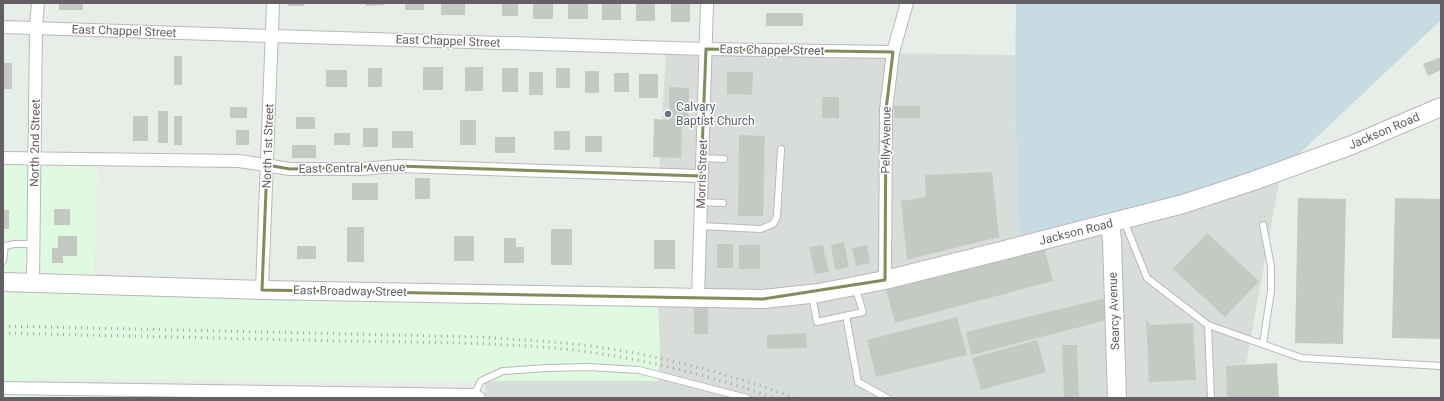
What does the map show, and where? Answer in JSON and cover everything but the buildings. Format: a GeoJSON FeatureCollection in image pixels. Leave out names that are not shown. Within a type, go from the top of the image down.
{"type":"FeatureCollection","features":[{"type":"Feature","properties":{"kind":"main road","name":"Jackson Road"},"geometry":{"type":"LineString","coordinates":[[698,298],[763,299],[812,294],[885,280],[1116,222],[1183,204],[1253,181],[1352,145],[1441,107]]}},
{"type":"Feature","properties":{"kind":"main road","name":"Searcy Avenue"},"geometry":{"type":"LineString","coordinates":[[1116,222],[1112,240],[1117,398]]}},
{"type":"Feature","properties":{"kind":"main road","name":"East Broadway Street"},"geometry":{"type":"LineString","coordinates":[[3,282],[262,290],[698,298]]}},
{"type":"Feature","properties":{"kind":"street","name":"North 2nd Street"},"geometry":{"type":"LineString","coordinates":[[33,282],[36,28],[38,3]]}},
{"type":"Feature","properties":{"kind":"street","name":"North 1st Street"},"geometry":{"type":"LineString","coordinates":[[262,290],[273,3]]}},
{"type":"Feature","properties":{"kind":"street","name":"Morris Street"},"geometry":{"type":"LineString","coordinates":[[698,298],[707,3]]}},
{"type":"Feature","properties":{"kind":"street","name":"Pelly Avenue"},"geometry":{"type":"LineString","coordinates":[[885,280],[886,110],[893,52],[907,3]]}},
{"type":"Feature","properties":{"kind":"street","name":"East Chappel Street"},"geometry":{"type":"LineString","coordinates":[[3,27],[706,49],[893,52]]}},
{"type":"Feature","properties":{"kind":"street","name":"East Central Avenue"},"geometry":{"type":"LineString","coordinates":[[3,158],[239,161],[290,169],[361,170],[398,166],[701,176]]}},
{"type":"Feature","properties":{"kind":"street"},"geometry":{"type":"LineString","coordinates":[[3,388],[28,393],[476,396]]}},
{"type":"Feature","properties":{"kind":"lane"},"geometry":{"type":"LineString","coordinates":[[700,226],[761,229],[773,224],[777,217],[781,149]]}},
{"type":"Feature","properties":{"kind":"lane"},"geometry":{"type":"LineString","coordinates":[[702,158],[724,159]]}},
{"type":"Feature","properties":{"kind":"lane"},"geometry":{"type":"LineString","coordinates":[[700,202],[723,203]]}},
{"type":"Feature","properties":{"kind":"lane"},"geometry":{"type":"LineString","coordinates":[[1116,222],[1147,278],[1208,325],[1302,358],[1441,366]]}},
{"type":"Feature","properties":{"kind":"lane"},"geometry":{"type":"LineString","coordinates":[[1263,225],[1271,266],[1271,291],[1263,344]]}},
{"type":"Feature","properties":{"kind":"lane"},"geometry":{"type":"LineString","coordinates":[[3,261],[5,246],[14,244],[33,244]]}},
{"type":"Feature","properties":{"kind":"lane"},"geometry":{"type":"LineString","coordinates":[[812,294],[817,322],[863,312],[855,286]]}},
{"type":"Feature","properties":{"kind":"lane"},"geometry":{"type":"LineString","coordinates":[[846,316],[858,382],[887,398]]}},
{"type":"Feature","properties":{"kind":"lane"},"geometry":{"type":"LineString","coordinates":[[1208,325],[1212,398]]}},
{"type":"Feature","properties":{"kind":"lane"},"geometry":{"type":"LineString","coordinates":[[476,396],[481,382],[503,371],[589,367],[638,370],[747,398]]}},
{"type":"Feature","properties":{"kind":"highlighted area"},"geometry":{"type":"Polygon","coordinates":[[[706,49],[893,52],[886,110],[885,280],[763,299],[262,290],[267,165],[290,169],[398,166],[701,176],[706,49]]]}},
{"type":"Feature","properties":{"kind":"shaded area"},"geometry":{"type":"Polygon","coordinates":[[[1016,3],[1441,3],[1441,20],[1281,171],[1019,241],[1015,102],[1016,3]]]}},
{"type":"Feature","properties":{"kind":"shaded area"},"geometry":{"type":"Polygon","coordinates":[[[704,50],[1016,55],[1015,102],[1019,241],[1281,171],[1240,398],[485,398],[485,381],[658,381],[660,351],[658,300],[696,300],[699,177],[659,174],[666,51],[704,50]]]}},
{"type":"Feature","properties":{"kind":"shaded area"},"geometry":{"type":"Polygon","coordinates":[[[3,164],[98,167],[93,286],[658,300],[660,351],[658,381],[34,378],[34,398],[3,398],[3,164]]]}},
{"type":"Feature","properties":{"kind":"railway"},"geometry":{"type":"LineString","coordinates":[[3,326],[482,337],[570,344],[610,349],[664,359],[743,380],[795,398]]}},
{"type":"Feature","properties":{"kind":"railway"},"geometry":{"type":"LineString","coordinates":[[3,333],[444,343],[554,348],[610,355],[666,366],[774,398]]}},
{"type":"Feature","properties":{"kind":"place","name":"Calvary Baptist Church"},"geometry":{"type":"Point","coordinates":[668,114]}}]}
